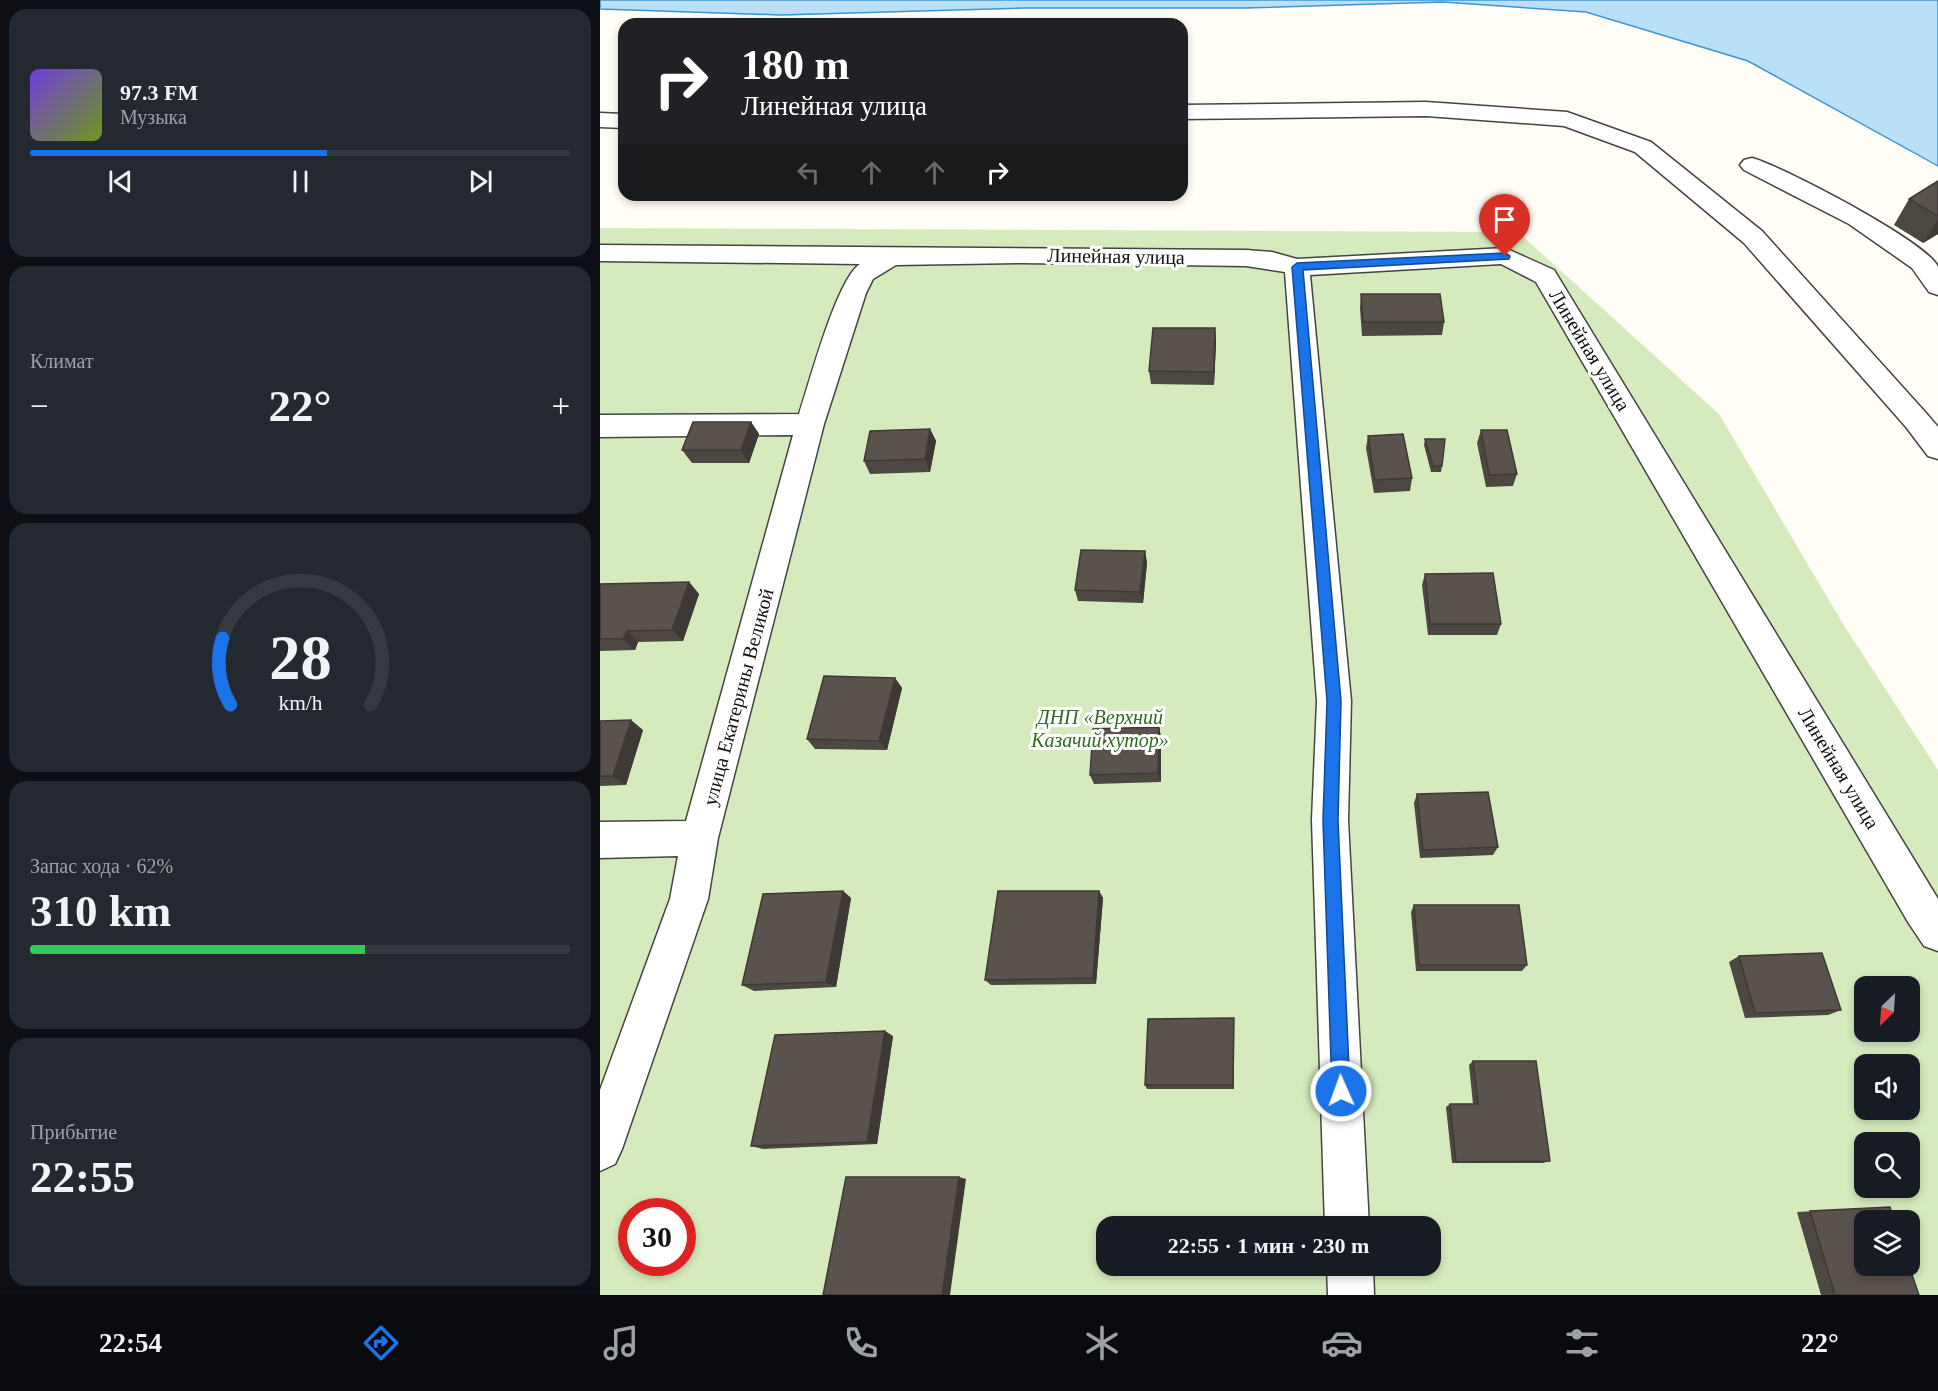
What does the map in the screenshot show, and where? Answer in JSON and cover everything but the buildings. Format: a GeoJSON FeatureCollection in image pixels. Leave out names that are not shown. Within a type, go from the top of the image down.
{"type":"FeatureCollection","features":[{"type":"Feature","properties":{"kind":"street"},"geometry":{"type":"LineString","coordinates":[[1188,112],[1426,109],[1555,118],[1567,119],[1643,147],[1753,237],[1916,420],[1938,448]]}},
{"type":"Feature","properties":{"kind":"street"},"geometry":{"type":"LineString","coordinates":[[600,120],[618,121]]}},
{"type":"Feature","properties":{"kind":"street"},"geometry":{"type":"LineString","coordinates":[[1752,165],[1858,219],[1921,262],[1938,286]]}},
{"type":"Feature","properties":{"kind":"street","name":"Линейная улица"},"geometry":{"type":"LineString","coordinates":[[600,253],[1246,258],[1272,260],[1297,267],[1505,256],[1545,276],[1922,909],[1938,932]]}},
{"type":"Feature","properties":{"kind":"street","name":"улица Екатерины Великой"},"geometry":{"type":"LineString","coordinates":[[600,1149],[689,899],[700,838],[810,424],[853,293],[863,274],[891,257]]}},
{"type":"Feature","properties":{"kind":"street"},"geometry":{"type":"LineString","coordinates":[[1297,267],[1334,701],[1330,820],[1347,1216]]}},
{"type":"Feature","properties":{"kind":"street"},"geometry":{"type":"LineString","coordinates":[[600,426],[810,424]]}},
{"type":"Feature","properties":{"kind":"street"},"geometry":{"type":"LineString","coordinates":[[600,840],[700,838]]}},
{"type":"Feature","properties":{"kind":"street"},"geometry":{"type":"LineString","coordinates":[[1350,1276],[1351,1295]]}},
{"type":"Feature","properties":{"kind":"green space","name":"ДНП «Верхний Казачий хутор»"},"geometry":{"type":"Polygon","coordinates":[[[600,228],[1518,232],[1719,414],[1843,624],[1938,770],[1938,1295],[600,1295],[600,228]]]}},
{"type":"Feature","properties":{"kind":"water"},"geometry":{"type":"Polygon","coordinates":[[[600,0],[1938,0],[1938,166],[1748,61],[1586,12],[1443,2],[1245,8],[1025,8],[781,15],[600,9],[600,0]]]}},
{"type":"Feature","properties":{"kind":"route"},"geometry":{"type":"LineString","coordinates":[[1341,1091],[1330,820],[1334,701],[1297,267],[1505,256]]}}]}
